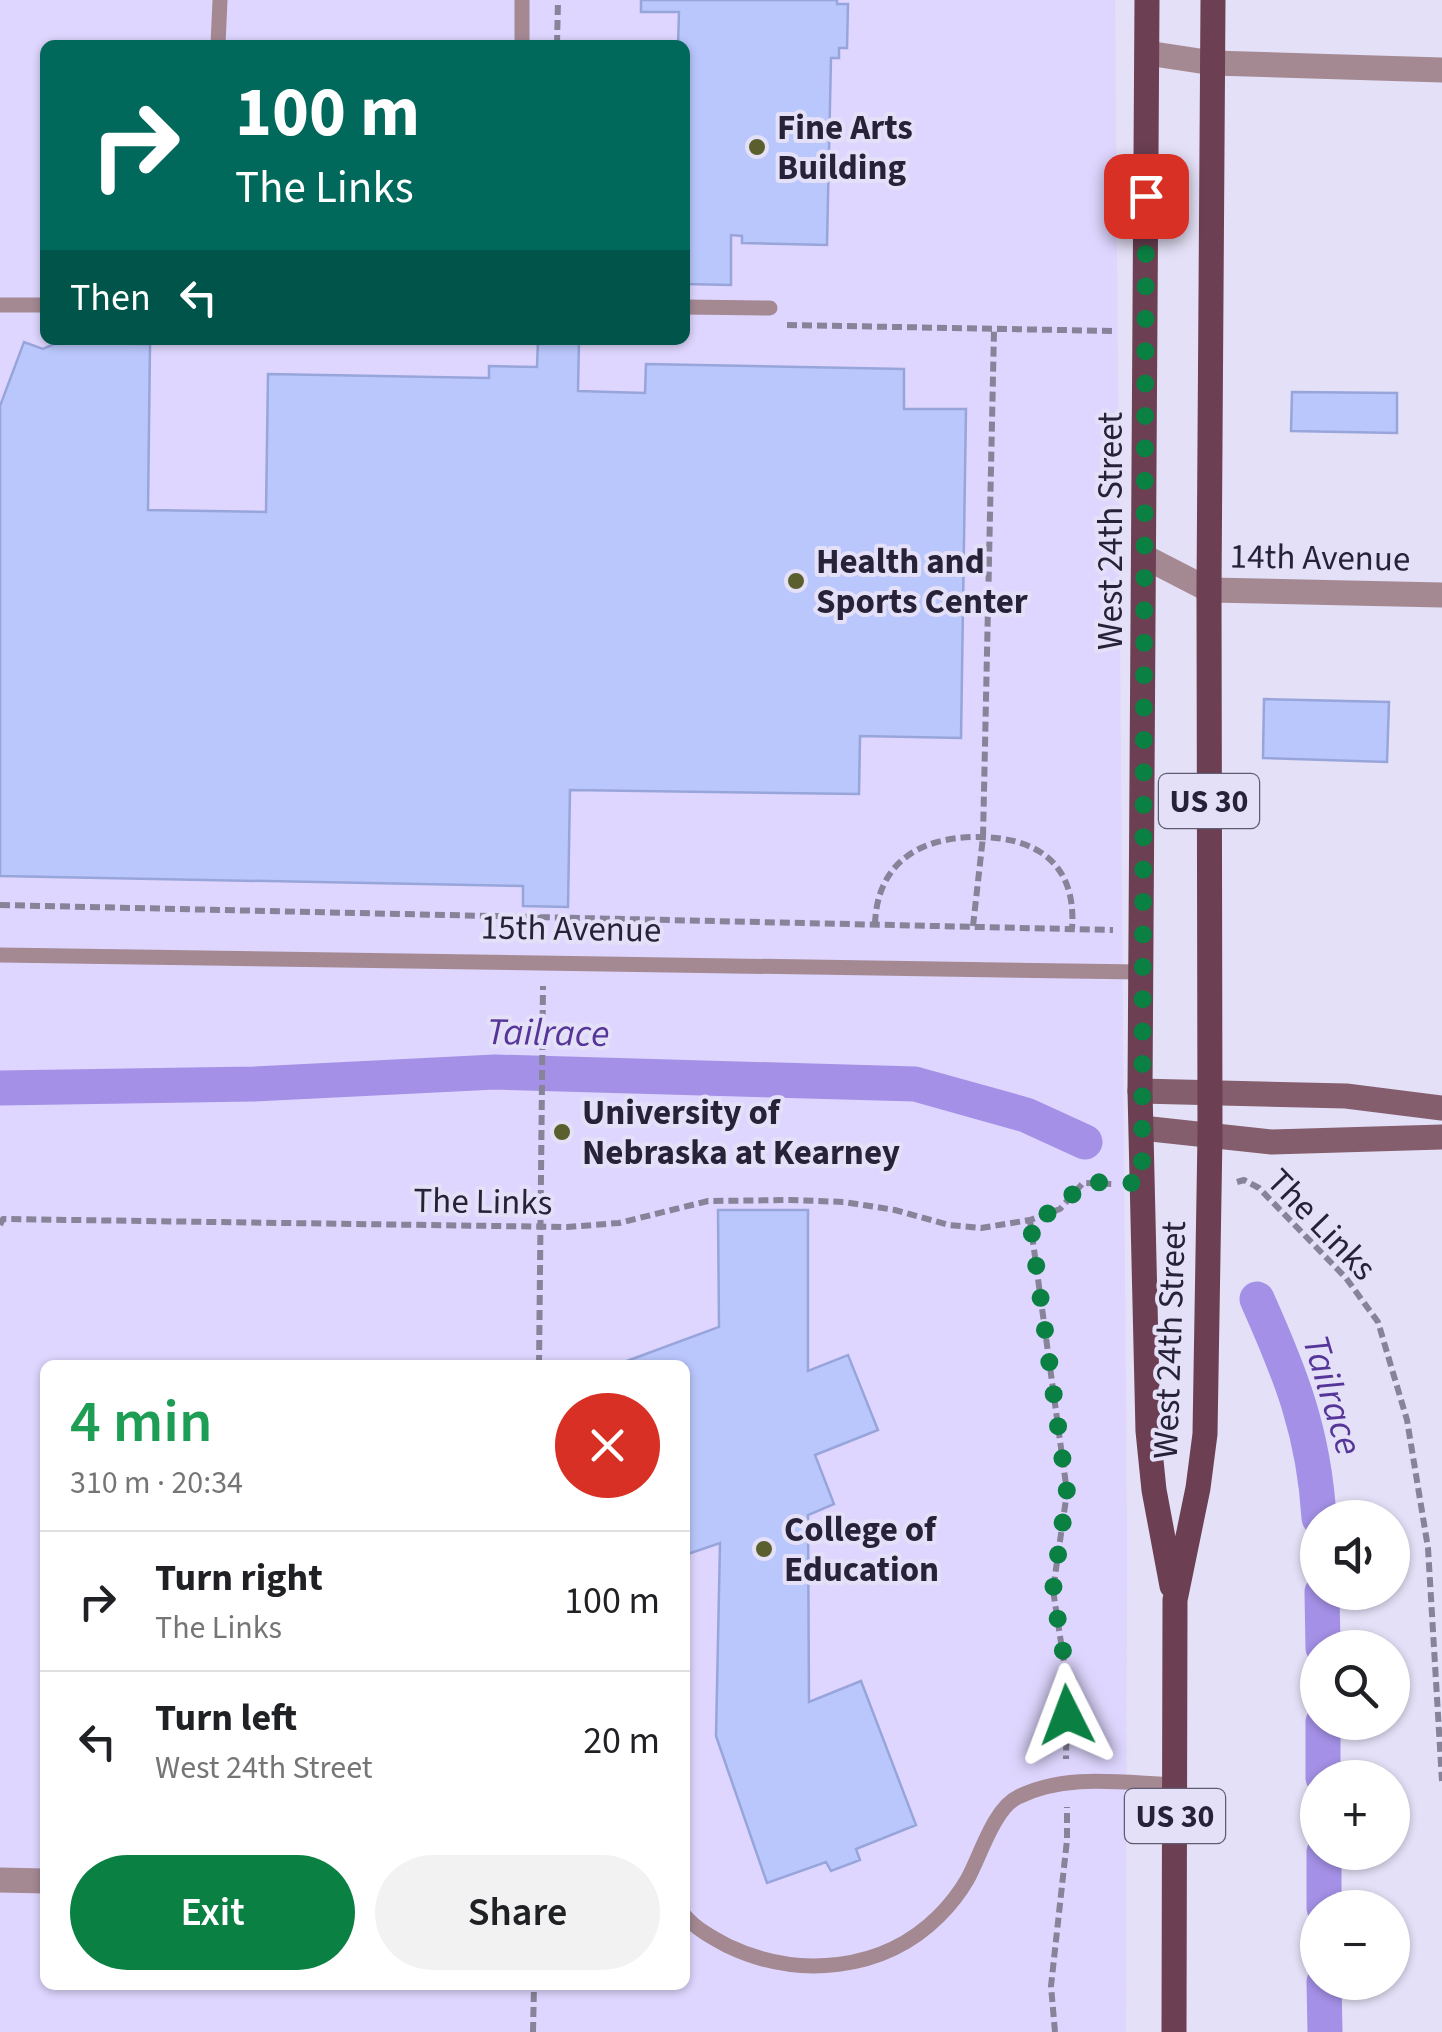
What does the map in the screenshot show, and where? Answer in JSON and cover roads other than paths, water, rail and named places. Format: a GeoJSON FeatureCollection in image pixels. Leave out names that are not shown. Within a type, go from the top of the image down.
{"type":"FeatureCollection","features":[{"type":"Feature","properties":{"kind":"main road","name":"West 24th Street"},"geometry":{"type":"LineString","coordinates":[[1147,0],[1140,1092],[1148,1431],[1154,1490],[1175,1600],[1174,2032]]}},
{"type":"Feature","properties":{"kind":"main road","name":"West 24th Street"},"geometry":{"type":"LineString","coordinates":[[1175,1600],[1205,1434],[1210,1135],[1214,0]]}},
{"type":"Feature","properties":{"kind":"street"},"geometry":{"type":"LineString","coordinates":[[1146,53],[1213,62],[1442,70]]}},
{"type":"Feature","properties":{"kind":"street","name":"14th Avenue"},"geometry":{"type":"LineString","coordinates":[[1146,557],[1209,590],[1442,595]]}},
{"type":"Feature","properties":{"kind":"street"},"geometry":{"type":"LineString","coordinates":[[1140,1092],[1346,1096],[1442,1108]]}},
{"type":"Feature","properties":{"kind":"street"},"geometry":{"type":"LineString","coordinates":[[1142,1128],[1272,1142],[1442,1137]]}},
{"type":"Feature","properties":{"kind":"street"},"geometry":{"type":"LineString","coordinates":[[0,1880],[40,1881]]}},
{"type":"Feature","properties":{"kind":"lane"},"geometry":{"type":"LineString","coordinates":[[218,40],[220,0]]}},
{"type":"Feature","properties":{"kind":"lane"},"geometry":{"type":"LineString","coordinates":[[522,0],[522,40]]}},
{"type":"Feature","properties":{"kind":"lane"},"geometry":{"type":"LineString","coordinates":[[0,304],[40,305]]}},
{"type":"Feature","properties":{"kind":"lane"},"geometry":{"type":"LineString","coordinates":[[690,307],[770,308]]}},
{"type":"Feature","properties":{"kind":"lane","name":"15th Avenue"},"geometry":{"type":"LineString","coordinates":[[0,955],[1141,972]]}},
{"type":"Feature","properties":{"kind":"lane"},"geometry":{"type":"LineString","coordinates":[[690,1920],[718,1941],[768,1962],[823,1967],[860,1961],[902,1943],[939,1916],[966,1882],[993,1826],[1014,1798],[1066,1781],[1175,1784]]}},
{"type":"Feature","properties":{"kind":"waterway","name":"Tailrace"},"geometry":{"type":"LineString","coordinates":[[0,1088],[254,1084],[495,1072],[915,1084],[1026,1115],[1085,1142]]}},
{"type":"Feature","properties":{"kind":"waterway","name":"Tailrace"},"geometry":{"type":"LineString","coordinates":[[1257,1299],[1299,1405],[1317,1500]]}},
{"type":"Feature","properties":{"kind":"waterway","name":"Tailrace"},"geometry":{"type":"LineString","coordinates":[[1322,1610],[1323,1630]]}},
{"type":"Feature","properties":{"kind":"waterway","name":"Tailrace"},"geometry":{"type":"LineString","coordinates":[[1323,1740],[1323,1760]]}},
{"type":"Feature","properties":{"kind":"waterway","name":"Tailrace"},"geometry":{"type":"LineString","coordinates":[[1324,1870],[1324,1890]]}},
{"type":"Feature","properties":{"kind":"waterway","name":"Tailrace"},"geometry":{"type":"LineString","coordinates":[[1324,2000],[1325,2032]]}},
{"type":"Feature","properties":{"kind":"place","name":"Fine Arts Building"},"geometry":{"type":"Point","coordinates":[757,147]}},
{"type":"Feature","properties":{"kind":"place","name":"Health and Sports Center"},"geometry":{"type":"Point","coordinates":[796,581]}},
{"type":"Feature","properties":{"kind":"place","name":"University of Nebraska at Kearney"},"geometry":{"type":"Point","coordinates":[562,1132]}},
{"type":"Feature","properties":{"kind":"place","name":"College of Education"},"geometry":{"type":"Point","coordinates":[764,1549]}}]}
